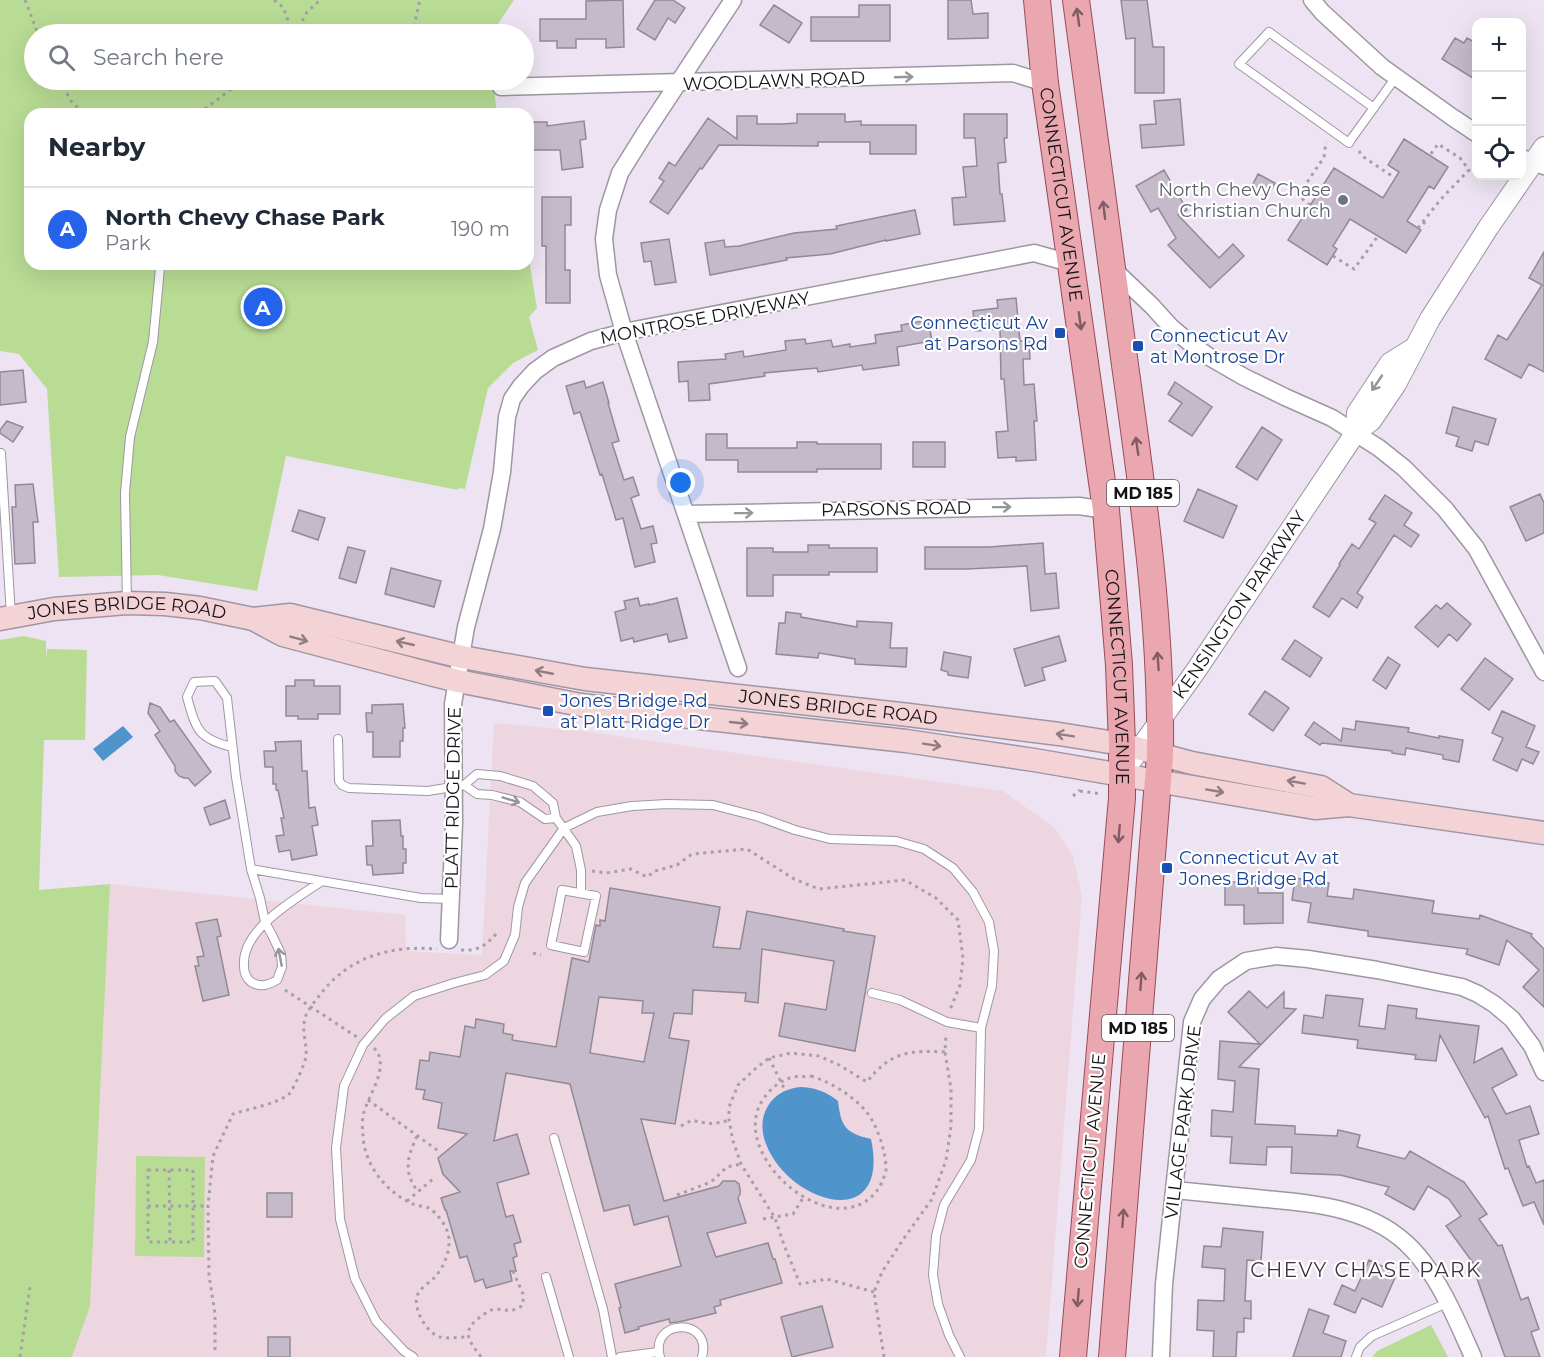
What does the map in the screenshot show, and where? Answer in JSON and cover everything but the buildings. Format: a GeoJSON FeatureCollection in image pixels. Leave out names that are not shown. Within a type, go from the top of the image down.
{"type":"FeatureCollection","features":[{"type":"Feature","properties":{"kind":"main road","name":"CONNECTICUT AVENUE"},"geometry":{"type":"LineString","coordinates":[[1037,0],[1045,83],[1106,510],[1119,665],[1141,749],[1158,781],[1112,1357]]}},
{"type":"Feature","properties":{"kind":"main road","name":"CONNECTICUT AVENUE"},"geometry":{"type":"LineString","coordinates":[[1073,1357],[1122,798],[1122,776],[1161,720],[1144,497],[1076,0]]}},
{"type":"Feature","properties":{"kind":"main road","name":"JONES BRIDGE ROAD"},"geometry":{"type":"LineString","coordinates":[[6,618],[54,609],[127,603],[200,608],[253,619],[283,635],[458,681],[581,705],[906,741],[1034,760],[1316,808],[1348,805],[1544,833]]}},
{"type":"Feature","properties":{"kind":"main road","name":"JONES BRIDGE ROAD"},"geometry":{"type":"LineString","coordinates":[[253,619],[290,615],[462,657],[585,679],[1059,734],[1141,749],[1192,763],[1321,787],[1348,805]]}},
{"type":"Feature","properties":{"kind":"street"},"geometry":{"type":"LineString","coordinates":[[733,0],[620,173],[608,210],[604,239],[608,275],[624,332],[738,668]]}},
{"type":"Feature","properties":{"kind":"street"},"geometry":{"type":"LineString","coordinates":[[1312,0],[1382,67],[1472,130]]}},
{"type":"Feature","properties":{"kind":"street","name":"WOODLAWN ROAD"},"geometry":{"type":"LineString","coordinates":[[534,86],[1013,73],[1045,83]]}},
{"type":"Feature","properties":{"kind":"street","name":"KENSINGTON PARKWAY"},"geometry":{"type":"LineString","coordinates":[[1161,720],[1356,432],[1357,413],[1390,363],[1416,346],[1488,228],[1536,158]]}},
{"type":"Feature","properties":{"kind":"street","name":"MONTROSE DRIVEWAY"},"geometry":{"type":"LineString","coordinates":[[462,657],[466,627],[492,528],[502,472],[507,417],[512,399],[535,371],[553,358],[591,341],[624,332],[1034,253],[1070,263]]}},
{"type":"Feature","properties":{"kind":"street"},"geometry":{"type":"LineString","coordinates":[[1112,268],[1171,327],[1211,358],[1244,377],[1332,418],[1356,432],[1404,468],[1445,508],[1476,548],[1544,672]]}},
{"type":"Feature","properties":{"kind":"street","name":"PARSONS ROAD"},"geometry":{"type":"LineString","coordinates":[[686,514],[1079,506],[1106,510]]}},
{"type":"Feature","properties":{"kind":"street","name":"PLATT RIDGE DRIVE"},"geometry":{"type":"LineString","coordinates":[[448,946],[454,823],[459,785],[453,704],[462,657]]}},
{"type":"Feature","properties":{"kind":"street","name":"VILLAGE PARK DRIVE"},"geometry":{"type":"LineString","coordinates":[[1161,1357],[1164,1284],[1192,1023],[1202,999],[1221,977],[1246,961],[1276,956],[1308,958],[1462,987],[1494,1004],[1512,1019],[1532,1046],[1544,1072]]}},
{"type":"Feature","properties":{"kind":"street"},"geometry":{"type":"LineString","coordinates":[[1175,1190],[1305,1203],[1340,1209],[1378,1223],[1399,1236],[1431,1271],[1473,1357]]}},
{"type":"Feature","properties":{"kind":"lane"},"geometry":{"type":"LineString","coordinates":[[1374,108],[1269,32],[1239,64],[1348,143],[1374,108],[1396,77]]}},
{"type":"Feature","properties":{"kind":"lane"},"geometry":{"type":"LineString","coordinates":[[127,603],[125,493],[130,437],[153,342],[160,270]]}},
{"type":"Feature","properties":{"kind":"lane"},"geometry":{"type":"LineString","coordinates":[[1,453],[6,618]]}},
{"type":"Feature","properties":{"kind":"lane"},"geometry":{"type":"LineString","coordinates":[[232,747],[205,737],[194,723],[187,698],[194,682],[214,681],[226,698],[251,869],[265,922],[281,954],[282,967],[277,980],[268,985],[257,986],[247,979],[244,969],[244,957],[248,946],[265,922],[322,881]]}},
{"type":"Feature","properties":{"kind":"lane"},"geometry":{"type":"LineString","coordinates":[[338,738],[339,781],[349,788],[428,791],[459,785],[477,774],[500,776],[533,786],[553,803],[556,818],[576,846],[581,870],[581,893]]}},
{"type":"Feature","properties":{"kind":"lane"},"geometry":{"type":"LineString","coordinates":[[459,785],[477,794],[500,796],[520,802],[545,819],[556,818]]}},
{"type":"Feature","properties":{"kind":"lane"},"geometry":{"type":"LineString","coordinates":[[413,1357],[404,1351],[376,1321],[356,1279],[350,1259],[340,1219],[336,1148],[344,1086],[363,1045],[384,1019],[414,996],[454,982],[485,975],[504,961],[515,935],[518,908],[525,883],[564,828],[597,813],[632,806],[667,804],[713,806],[759,817],[830,839],[896,841],[924,849],[952,868],[973,892],[989,922],[994,951],[992,986],[981,1028],[979,1129],[971,1160],[944,1206],[936,1236],[933,1275],[938,1304],[960,1357]]}},
{"type":"Feature","properties":{"kind":"lane"},"geometry":{"type":"LineString","coordinates":[[251,869],[421,897],[450,899]]}},
{"type":"Feature","properties":{"kind":"lane"},"geometry":{"type":"LineString","coordinates":[[562,890],[581,893],[596,896],[584,952],[551,945],[562,890]]}},
{"type":"Feature","properties":{"kind":"lane"},"geometry":{"type":"LineString","coordinates":[[872,993],[900,1000],[947,1022],[981,1028]]}},
{"type":"Feature","properties":{"kind":"lane"},"geometry":{"type":"LineString","coordinates":[[554,1138],[603,1309],[612,1357]]}},
{"type":"Feature","properties":{"kind":"lane"},"geometry":{"type":"LineString","coordinates":[[546,1277],[568,1357]]}},
{"type":"Feature","properties":{"kind":"lane"},"geometry":{"type":"LineString","coordinates":[[1356,1357],[1360,1347],[1371,1336],[1447,1303]]}},
{"type":"Feature","properties":{"kind":"lane"},"geometry":{"type":"LineString","coordinates":[[620,1357],[659,1354],[662,1337],[667,1331],[681,1326],[689,1328],[701,1337],[702,1357]]}},
{"type":"Feature","properties":{"kind":"path"},"geometry":{"type":"LineString","coordinates":[[25,0],[35,24]]}},
{"type":"Feature","properties":{"kind":"path"},"geometry":{"type":"LineString","coordinates":[[274,0],[283,7],[290,24]]}},
{"type":"Feature","properties":{"kind":"path"},"geometry":{"type":"LineString","coordinates":[[300,24],[307,12],[320,0]]}},
{"type":"Feature","properties":{"kind":"path"},"geometry":{"type":"LineString","coordinates":[[414,24],[420,0]]}},
{"type":"Feature","properties":{"kind":"path"},"geometry":{"type":"LineString","coordinates":[[65,90],[78,108]]}},
{"type":"Feature","properties":{"kind":"path"},"geometry":{"type":"LineString","coordinates":[[206,108],[230,90]]}},
{"type":"Feature","properties":{"kind":"path"},"geometry":{"type":"LineString","coordinates":[[1310,205],[1300,197],[1300,193],[1324,157],[1328,128]]}},
{"type":"Feature","properties":{"kind":"path"},"geometry":{"type":"LineString","coordinates":[[1352,138],[1362,156],[1395,178]]}},
{"type":"Feature","properties":{"kind":"path"},"geometry":{"type":"LineString","coordinates":[[1418,228],[1441,199],[1469,170],[1460,158],[1438,144],[1430,155]]}},
{"type":"Feature","properties":{"kind":"path"},"geometry":{"type":"LineString","coordinates":[[1423,222],[1429,227]]}},
{"type":"Feature","properties":{"kind":"path"},"geometry":{"type":"LineString","coordinates":[[1333,256],[1354,269],[1378,236]]}},
{"type":"Feature","properties":{"kind":"path"},"geometry":{"type":"LineString","coordinates":[[1080,791],[1081,782]]}},
{"type":"Feature","properties":{"kind":"path"},"geometry":{"type":"LineString","coordinates":[[1073,796],[1080,791],[1103,795]]}},
{"type":"Feature","properties":{"kind":"path"},"geometry":{"type":"LineString","coordinates":[[581,870],[606,873],[631,869],[647,877],[655,870],[677,865],[692,854],[747,849],[794,879],[819,889],[905,880],[936,897],[958,920],[963,958],[960,985],[947,1022],[945,1052],[951,1089],[951,1127],[946,1160],[932,1199],[882,1272],[874,1292],[884,1357]]}},
{"type":"Feature","properties":{"kind":"path"},"geometry":{"type":"LineString","coordinates":[[215,1350],[215,1314],[209,1275],[208,1206],[213,1156],[233,1114],[271,1103],[290,1093],[306,1058],[303,1022],[328,984],[357,961],[381,952],[421,947],[448,946],[473,951],[489,942],[498,932]]}},
{"type":"Feature","properties":{"kind":"path"},"geometry":{"type":"LineString","coordinates":[[533,953],[541,955]]}},
{"type":"Feature","properties":{"kind":"path"},"geometry":{"type":"LineString","coordinates":[[277,980],[282,988],[358,1038]]}},
{"type":"Feature","properties":{"kind":"path"},"geometry":{"type":"LineString","coordinates":[[374,1048],[380,1054],[381,1066],[363,1116],[363,1138],[368,1159],[380,1179],[396,1194],[407,1201],[428,1208],[445,1225],[448,1236],[447,1255],[442,1269],[418,1292],[416,1301],[418,1312],[430,1331],[440,1337],[468,1337]]}},
{"type":"Feature","properties":{"kind":"path"},"geometry":{"type":"LineString","coordinates":[[874,1292],[827,1279],[801,1284],[775,1218],[741,1164],[733,1141],[729,1107],[738,1085],[769,1058],[791,1053],[819,1056],[867,1082],[878,1067],[899,1055],[921,1051],[945,1052]]}},
{"type":"Feature","properties":{"kind":"path"},"geometry":{"type":"LineString","coordinates":[[769,1058],[785,1090]]}},
{"type":"Feature","properties":{"kind":"path"},"geometry":{"type":"LineString","coordinates":[[811,1076],[828,1082],[866,1111],[879,1133],[886,1172],[877,1192],[864,1203],[845,1208],[820,1205],[803,1198],[772,1169],[762,1154],[755,1135],[755,1117],[760,1102],[769,1090],[780,1082],[811,1076]]}},
{"type":"Feature","properties":{"kind":"path"},"geometry":{"type":"LineString","coordinates":[[368,1100],[437,1150]]}},
{"type":"Feature","properties":{"kind":"path"},"geometry":{"type":"LineString","coordinates":[[681,1126],[692,1120],[717,1124],[729,1120]]}},
{"type":"Feature","properties":{"kind":"path"},"geometry":{"type":"LineString","coordinates":[[417,1136],[409,1153],[407,1168],[410,1181],[418,1192]]}},
{"type":"Feature","properties":{"kind":"path"},"geometry":{"type":"LineString","coordinates":[[677,1195],[711,1182],[727,1167],[741,1164]]}},
{"type":"Feature","properties":{"kind":"path"},"geometry":{"type":"LineString","coordinates":[[148,1170],[193,1170],[193,1242],[148,1242],[148,1206],[148,1170]]}},
{"type":"Feature","properties":{"kind":"path"},"geometry":{"type":"LineString","coordinates":[[169,1170],[170,1242]]}},
{"type":"Feature","properties":{"kind":"path"},"geometry":{"type":"LineString","coordinates":[[407,1201],[433,1179]]}},
{"type":"Feature","properties":{"kind":"path"},"geometry":{"type":"LineString","coordinates":[[763,1219],[793,1214],[803,1198]]}},
{"type":"Feature","properties":{"kind":"path"},"geometry":{"type":"LineString","coordinates":[[148,1206],[208,1206]]}},
{"type":"Feature","properties":{"kind":"path"},"geometry":{"type":"LineString","coordinates":[[481,1357],[468,1337],[468,1330],[475,1321],[490,1311],[516,1311],[523,1305],[523,1294],[513,1271]]}},
{"type":"Feature","properties":{"kind":"path"},"geometry":{"type":"LineString","coordinates":[[20,1357],[30,1286]]}},
{"type":"Feature","properties":{"kind":"shaded area"},"geometry":{"type":"Polygon","coordinates":[[[494,723],[582,731],[1003,791],[1054,827],[1073,856],[1082,896],[1046,1357],[72,1357],[90,1306],[110,884],[405,915],[406,951],[482,955],[494,723]]]}},
{"type":"Feature","properties":{"kind":"green space"},"geometry":{"type":"Polygon","coordinates":[[[0,0],[514,0],[498,24],[24,24],[24,90],[494,90],[496,108],[24,108],[24,270],[531,270],[537,308],[529,317],[538,350],[513,363],[488,388],[465,489],[459,488],[458,490],[286,456],[257,591],[158,575],[59,577],[47,389],[19,354],[0,351],[0,0]]]}},
{"type":"Feature","properties":{"kind":"green space"},"geometry":{"type":"Polygon","coordinates":[[[24,636],[46,641],[46,659],[47,649],[87,650],[85,740],[44,740],[39,890],[110,884],[90,1306],[72,1357],[0,1357],[0,640],[24,636]]]}},
{"type":"Feature","properties":{"kind":"green space"},"geometry":{"type":"Polygon","coordinates":[[[136,1156],[205,1157],[204,1257],[135,1256],[136,1156]]]}},
{"type":"Feature","properties":{"kind":"green space"},"geometry":{"type":"Polygon","coordinates":[[[1431,1325],[1448,1357],[1372,1357],[1377,1351],[1431,1325]]]}},
{"type":"Feature","properties":{"kind":"water"},"geometry":{"type":"Polygon","coordinates":[[[123,726],[133,737],[103,761],[93,749],[123,726]]]}},
{"type":"Feature","properties":{"kind":"water"},"geometry":{"type":"Polygon","coordinates":[[[800,1087],[815,1089],[834,1098],[838,1101],[841,1117],[846,1127],[855,1134],[871,1139],[873,1169],[866,1188],[853,1198],[835,1200],[815,1194],[795,1182],[778,1165],[766,1144],[763,1124],[768,1107],[778,1095],[800,1087]]]}},
{"type":"Feature","properties":{"kind":"place","name":"North Chevy Chase Christian Church"},"geometry":{"type":"Point","coordinates":[1343,200]}},
{"type":"Feature","properties":{"kind":"place","name":"North Chevy Chase Park"},"geometry":{"type":"Point","coordinates":[263,307]}},
{"type":"Feature","properties":{"kind":"place","name":"Connecticut Av at Parsons Rd"},"geometry":{"type":"Point","coordinates":[1060,333]}},
{"type":"Feature","properties":{"kind":"place","name":"Connecticut Av at Montrose Dr"},"geometry":{"type":"Point","coordinates":[1138,346]}},
{"type":"Feature","properties":{"kind":"place","name":"Jones Bridge Rd at Platt Ridge Dr"},"geometry":{"type":"Point","coordinates":[548,711]}},
{"type":"Feature","properties":{"kind":"place","name":"Connecticut Av at Jones Bridge Rd"},"geometry":{"type":"Point","coordinates":[1167,868]}},
{"type":"Feature","properties":{"kind":"district","name":"CHEVY CHASE PARK"},"geometry":{"type":"Point","coordinates":[1366,1270]}}]}
